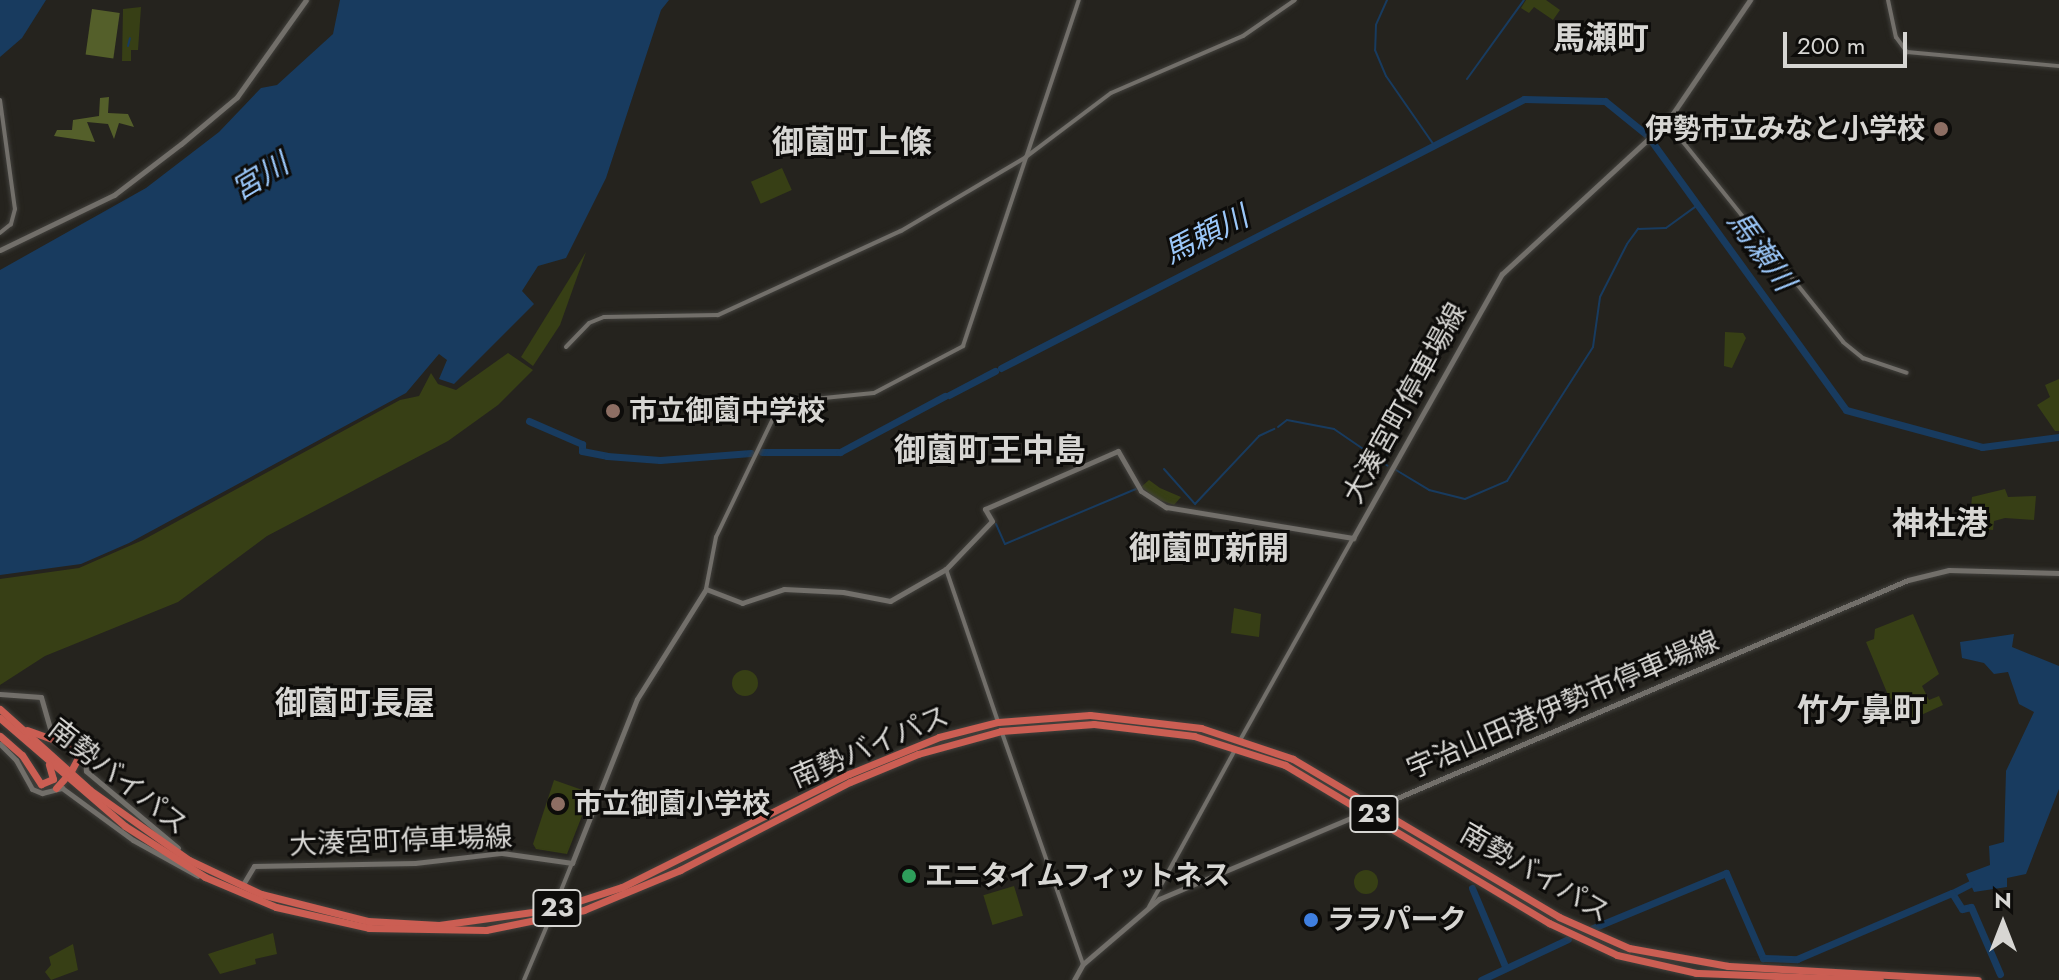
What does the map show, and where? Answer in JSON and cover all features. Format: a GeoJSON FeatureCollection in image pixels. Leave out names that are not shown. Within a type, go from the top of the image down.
{"type":"FeatureCollection","features":[{"type":"Feature","properties":{"kind":"highway","name":"南勢バイパス"},"geometry":{"type":"LineString","coordinates":[[0,709],[90,790],[189,860],[241,887],[327,913],[390,923],[484,921],[622,887],[898,753],[1051,716],[1132,717],[1241,738],[1302,763],[1379,806],[1559,917],[1641,952],[1728,966],[1978,980]]}},
{"type":"Feature","properties":{"kind":"highway"},"geometry":{"type":"LineString","coordinates":[[0,709],[31,732],[74,747],[79,756],[72,769]]}},
{"type":"Feature","properties":{"kind":"highway","name":"南勢バイパス"},"geometry":{"type":"LineString","coordinates":[[0,719],[125,826],[205,877],[276,907],[369,928],[452,931],[549,919],[680,870],[854,781],[918,754],[1000,727],[1071,724],[1131,726],[1237,747],[1298,771],[1549,923],[1617,955],[1696,973],[1880,980]]}},
{"type":"Feature","properties":{"kind":"highway"},"geometry":{"type":"LineString","coordinates":[[0,719],[50,767],[51,783],[39,783],[22,755],[0,736]]}},
{"type":"Feature","properties":{"kind":"highway"},"geometry":{"type":"LineString","coordinates":[[56,788],[64,779]]}},
{"type":"Feature","properties":{"kind":"main road"},"geometry":{"type":"LineString","coordinates":[[0,250],[114,195],[181,144],[237,97],[306,0]]}},
{"type":"Feature","properties":{"kind":"main road","name":"大湊宮町停車場線"},"geometry":{"type":"LineString","coordinates":[[706,589],[742,603],[784,589],[855,593],[886,602],[946,569],[992,521],[985,509],[1118,451],[1141,491],[1166,507],[1353,538],[1502,274],[1667,122],[1750,0]]}},
{"type":"Feature","properties":{"kind":"main road","name":"宇治山田港伊勢市停車場線"},"geometry":{"type":"LineString","coordinates":[[1074,980],[1083,964],[1148,907],[1908,580],[1949,570],[2059,573]]}},
{"type":"Feature","properties":{"kind":"main road"},"geometry":{"type":"LineString","coordinates":[[572,863],[637,699],[706,589]]}},
{"type":"Feature","properties":{"kind":"main road"},"geometry":{"type":"LineString","coordinates":[[0,694],[41,697],[50,729],[84,743],[86,771],[189,860]]}},
{"type":"Feature","properties":{"kind":"main road"},"geometry":{"type":"LineString","coordinates":[[0,744],[12,753],[32,789],[42,793],[56,788],[159,856],[205,877]]}},
{"type":"Feature","properties":{"kind":"main road","name":"大湊宮町停車場線"},"geometry":{"type":"LineString","coordinates":[[241,887],[254,866],[409,863],[502,853],[572,863]]}},
{"type":"Feature","properties":{"kind":"street"},"geometry":{"type":"LineString","coordinates":[[706,589],[716,537],[777,410],[794,401],[874,393],[963,346],[1079,0]]}},
{"type":"Feature","properties":{"kind":"street"},"geometry":{"type":"LineString","coordinates":[[566,347],[589,323],[604,317],[718,315],[922,221],[1026,157],[1111,93],[1243,36],[1295,0]]}},
{"type":"Feature","properties":{"kind":"street"},"geometry":{"type":"LineString","coordinates":[[1888,0],[1896,37],[1911,53],[2059,66]]}},
{"type":"Feature","properties":{"kind":"street"},"geometry":{"type":"LineString","coordinates":[[0,100],[15,209],[11,224],[0,233]]}},
{"type":"Feature","properties":{"kind":"street"},"geometry":{"type":"LineString","coordinates":[[1667,122],[1705,163],[1843,342],[1863,358],[1907,373]]}},
{"type":"Feature","properties":{"kind":"street"},"geometry":{"type":"LineString","coordinates":[[1148,907],[1353,538]]}},
{"type":"Feature","properties":{"kind":"street"},"geometry":{"type":"LineString","coordinates":[[946,569],[1083,964]]}},
{"type":"Feature","properties":{"kind":"street"},"geometry":{"type":"LineString","coordinates":[[524,980],[572,863]]}},
{"type":"Feature","properties":{"kind":"green space"},"geometry":{"type":"Polygon","coordinates":[[[1526,0],[1546,0],[1560,10],[1553,20],[1534,7],[1529,13],[1521,8],[1526,0]]]}},
{"type":"Feature","properties":{"kind":"green space"},"geometry":{"type":"Polygon","coordinates":[[[141,7],[138,50],[131,50],[131,61],[122,61],[123,9],[141,7]]]}},
{"type":"Feature","properties":{"kind":"green space"},"geometry":{"type":"Polygon","coordinates":[[[92,9],[120,13],[113,58],[86,55],[92,9]]]}},
{"type":"Feature","properties":{"kind":"green space"},"geometry":{"type":"Polygon","coordinates":[[[109,97],[108,113],[128,114],[134,127],[119,123],[114,139],[108,124],[87,122],[95,142],[54,136],[57,130],[72,130],[73,120],[99,116],[100,98],[109,97]]]}},
{"type":"Feature","properties":{"kind":"green space"},"geometry":{"type":"Polygon","coordinates":[[[782,168],[792,190],[761,204],[751,182],[782,168]]]}},
{"type":"Feature","properties":{"kind":"green space"},"geometry":{"type":"Polygon","coordinates":[[[586,252],[560,325],[533,366],[521,357],[586,252]]]}},
{"type":"Feature","properties":{"kind":"green space"},"geometry":{"type":"Polygon","coordinates":[[[1725,332],[1743,333],[1746,338],[1732,368],[1724,366],[1725,332]]]}},
{"type":"Feature","properties":{"kind":"green space"},"geometry":{"type":"Polygon","coordinates":[[[508,353],[533,370],[498,405],[448,441],[267,536],[178,602],[45,656],[0,685],[0,579],[79,568],[143,540],[400,400],[419,396],[431,373],[438,384],[456,390],[508,353]]]}},
{"type":"Feature","properties":{"kind":"green space"},"geometry":{"type":"Polygon","coordinates":[[[2059,379],[2059,431],[2055,431],[2037,405],[2050,397],[2045,385],[2059,379]]]}},
{"type":"Feature","properties":{"kind":"green space"},"geometry":{"type":"Polygon","coordinates":[[[1149,480],[1181,497],[1174,505],[1157,499],[1141,487],[1149,480]]]}},
{"type":"Feature","properties":{"kind":"green space"},"geometry":{"type":"Polygon","coordinates":[[[2005,489],[2008,497],[2036,496],[2034,520],[2005,518],[1994,521],[1993,530],[1969,528],[1972,497],[2005,489]]]}},
{"type":"Feature","properties":{"kind":"green space"},"geometry":{"type":"Polygon","coordinates":[[[1234,608],[1261,614],[1259,637],[1231,633],[1234,608]]]}},
{"type":"Feature","properties":{"kind":"green space"},"geometry":{"type":"Polygon","coordinates":[[[1913,614],[1939,674],[1922,686],[1929,700],[1939,696],[1943,705],[1908,721],[1899,700],[1893,702],[1888,695],[1866,642],[1874,639],[1875,629],[1913,614]]]}},
{"type":"Feature","properties":{"kind":"green space"},"geometry":{"type":"Polygon","coordinates":[[[745,670],[754,674],[758,683],[754,692],[745,696],[736,692],[732,683],[736,674],[745,670]]]}},
{"type":"Feature","properties":{"kind":"green space"},"geometry":{"type":"Polygon","coordinates":[[[554,780],[591,793],[567,854],[536,849],[533,844],[554,780]]]}},
{"type":"Feature","properties":{"kind":"green space"},"geometry":{"type":"Polygon","coordinates":[[[1366,870],[1374,874],[1378,882],[1374,890],[1366,894],[1358,890],[1354,882],[1358,874],[1366,870]]]}},
{"type":"Feature","properties":{"kind":"green space"},"geometry":{"type":"Polygon","coordinates":[[[1014,886],[1023,916],[992,925],[983,895],[1014,886]]]}},
{"type":"Feature","properties":{"kind":"green space"},"geometry":{"type":"Polygon","coordinates":[[[273,933],[277,954],[255,959],[256,964],[220,974],[208,954],[273,933]]]}},
{"type":"Feature","properties":{"kind":"green space"},"geometry":{"type":"Polygon","coordinates":[[[73,944],[78,970],[51,980],[45,972],[51,965],[49,957],[73,944]]]}},
{"type":"Feature","properties":{"kind":"water"},"geometry":{"type":"Polygon","coordinates":[[[0,0],[46,0],[22,38],[0,57],[0,0]]]}},
{"type":"Feature","properties":{"kind":"water","name":"宮川"},"geometry":{"type":"Polygon","coordinates":[[[340,0],[669,0],[661,10],[606,178],[566,258],[538,266],[522,291],[534,304],[454,384],[439,379],[447,360],[439,354],[406,393],[129,543],[81,564],[0,575],[0,270],[146,188],[219,132],[261,88],[277,85],[333,34],[340,0]]]}},
{"type":"Feature","properties":{"kind":"water"},"geometry":{"type":"Polygon","coordinates":[[[2014,634],[2012,647],[2059,666],[2059,789],[2026,874],[2007,878],[2007,887],[1974,892],[1966,874],[1990,865],[1989,846],[2004,842],[2006,771],[2034,712],[2019,704],[2008,672],[1994,674],[1984,663],[1962,658],[1960,642],[2014,634]]]}},
{"type":"Feature","properties":{"kind":"waterway"},"geometry":{"type":"LineString","coordinates":[[1387,0],[1376,25],[1375,50],[1386,76],[1434,145]]}},
{"type":"Feature","properties":{"kind":"waterway"},"geometry":{"type":"LineString","coordinates":[[1467,79],[1524,0]]}},
{"type":"Feature","properties":{"kind":"waterway"},"geometry":{"type":"LineString","coordinates":[[128,46],[130,38]]}},
{"type":"Feature","properties":{"kind":"waterway","name":"馬瀬川"},"geometry":{"type":"LineString","coordinates":[[1001,368],[1524,99],[1605,101],[1647,135],[1846,410],[1982,447],[2059,437]]}},
{"type":"Feature","properties":{"kind":"waterway"},"geometry":{"type":"LineString","coordinates":[[1396,470],[1429,490],[1465,499],[1507,481],[1593,347],[1600,297],[1627,244],[1638,229],[1666,228],[1698,205]]}},
{"type":"Feature","properties":{"kind":"waterway","name":"馬頼川"},"geometry":{"type":"LineString","coordinates":[[949,395],[995,371]]}},
{"type":"Feature","properties":{"kind":"waterway","name":"馬頼川"},"geometry":{"type":"LineString","coordinates":[[762,452],[840,452],[945,396]]}},
{"type":"Feature","properties":{"kind":"waterway"},"geometry":{"type":"LineString","coordinates":[[1278,427],[1287,420],[1334,429],[1388,466]]}},
{"type":"Feature","properties":{"kind":"waterway","name":"馬頼川"},"geometry":{"type":"LineString","coordinates":[[529,421],[582,444],[582,451],[607,456],[660,460],[751,453]]}},
{"type":"Feature","properties":{"kind":"waterway"},"geometry":{"type":"LineString","coordinates":[[1164,469],[1195,504],[1259,436],[1274,429]]}},
{"type":"Feature","properties":{"kind":"waterway"},"geometry":{"type":"LineString","coordinates":[[996,524],[1005,544],[1136,489]]}},
{"type":"Feature","properties":{"kind":"waterway"},"geometry":{"type":"LineString","coordinates":[[1593,928],[1726,873],[1763,958],[1797,959],[1952,893]]}},
{"type":"Feature","properties":{"kind":"waterway"},"geometry":{"type":"LineString","coordinates":[[1970,884],[1952,893],[1962,909],[1971,907],[2000,974]]}},
{"type":"Feature","properties":{"kind":"waterway"},"geometry":{"type":"LineString","coordinates":[[1472,888],[1505,966]]}},
{"type":"Feature","properties":{"kind":"waterway"},"geometry":{"type":"LineString","coordinates":[[1481,980],[1568,939]]}},
{"type":"Feature","properties":{"kind":"place","name":"伊勢市立みなと小学校"},"geometry":{"type":"Point","coordinates":[1941,129]}},
{"type":"Feature","properties":{"kind":"place","name":"市立御薗中学校"},"geometry":{"type":"Point","coordinates":[613,411]}},
{"type":"Feature","properties":{"kind":"place","name":"市立御薗小学校"},"geometry":{"type":"Point","coordinates":[558,804]}},
{"type":"Feature","properties":{"kind":"place","name":"エニタイムフィットネス"},"geometry":{"type":"Point","coordinates":[909,876]}},
{"type":"Feature","properties":{"kind":"place","name":"ララパーク"},"geometry":{"type":"Point","coordinates":[1311,920]}},
{"type":"Feature","properties":{"kind":"district","name":"馬瀬町"},"geometry":{"type":"Point","coordinates":[1601,38]}},
{"type":"Feature","properties":{"kind":"district","name":"御薗町上條"},"geometry":{"type":"Point","coordinates":[852,142]}},
{"type":"Feature","properties":{"kind":"district","name":"御薗町王中島"},"geometry":{"type":"Point","coordinates":[990,450]}},
{"type":"Feature","properties":{"kind":"district","name":"神社港"},"geometry":{"type":"Point","coordinates":[1940,523]}},
{"type":"Feature","properties":{"kind":"district","name":"御薗町新開"},"geometry":{"type":"Point","coordinates":[1209,548]}},
{"type":"Feature","properties":{"kind":"district","name":"御薗町長屋"},"geometry":{"type":"Point","coordinates":[355,703]}},
{"type":"Feature","properties":{"kind":"district","name":"竹ケ鼻町"},"geometry":{"type":"Point","coordinates":[1861,710]}}]}
